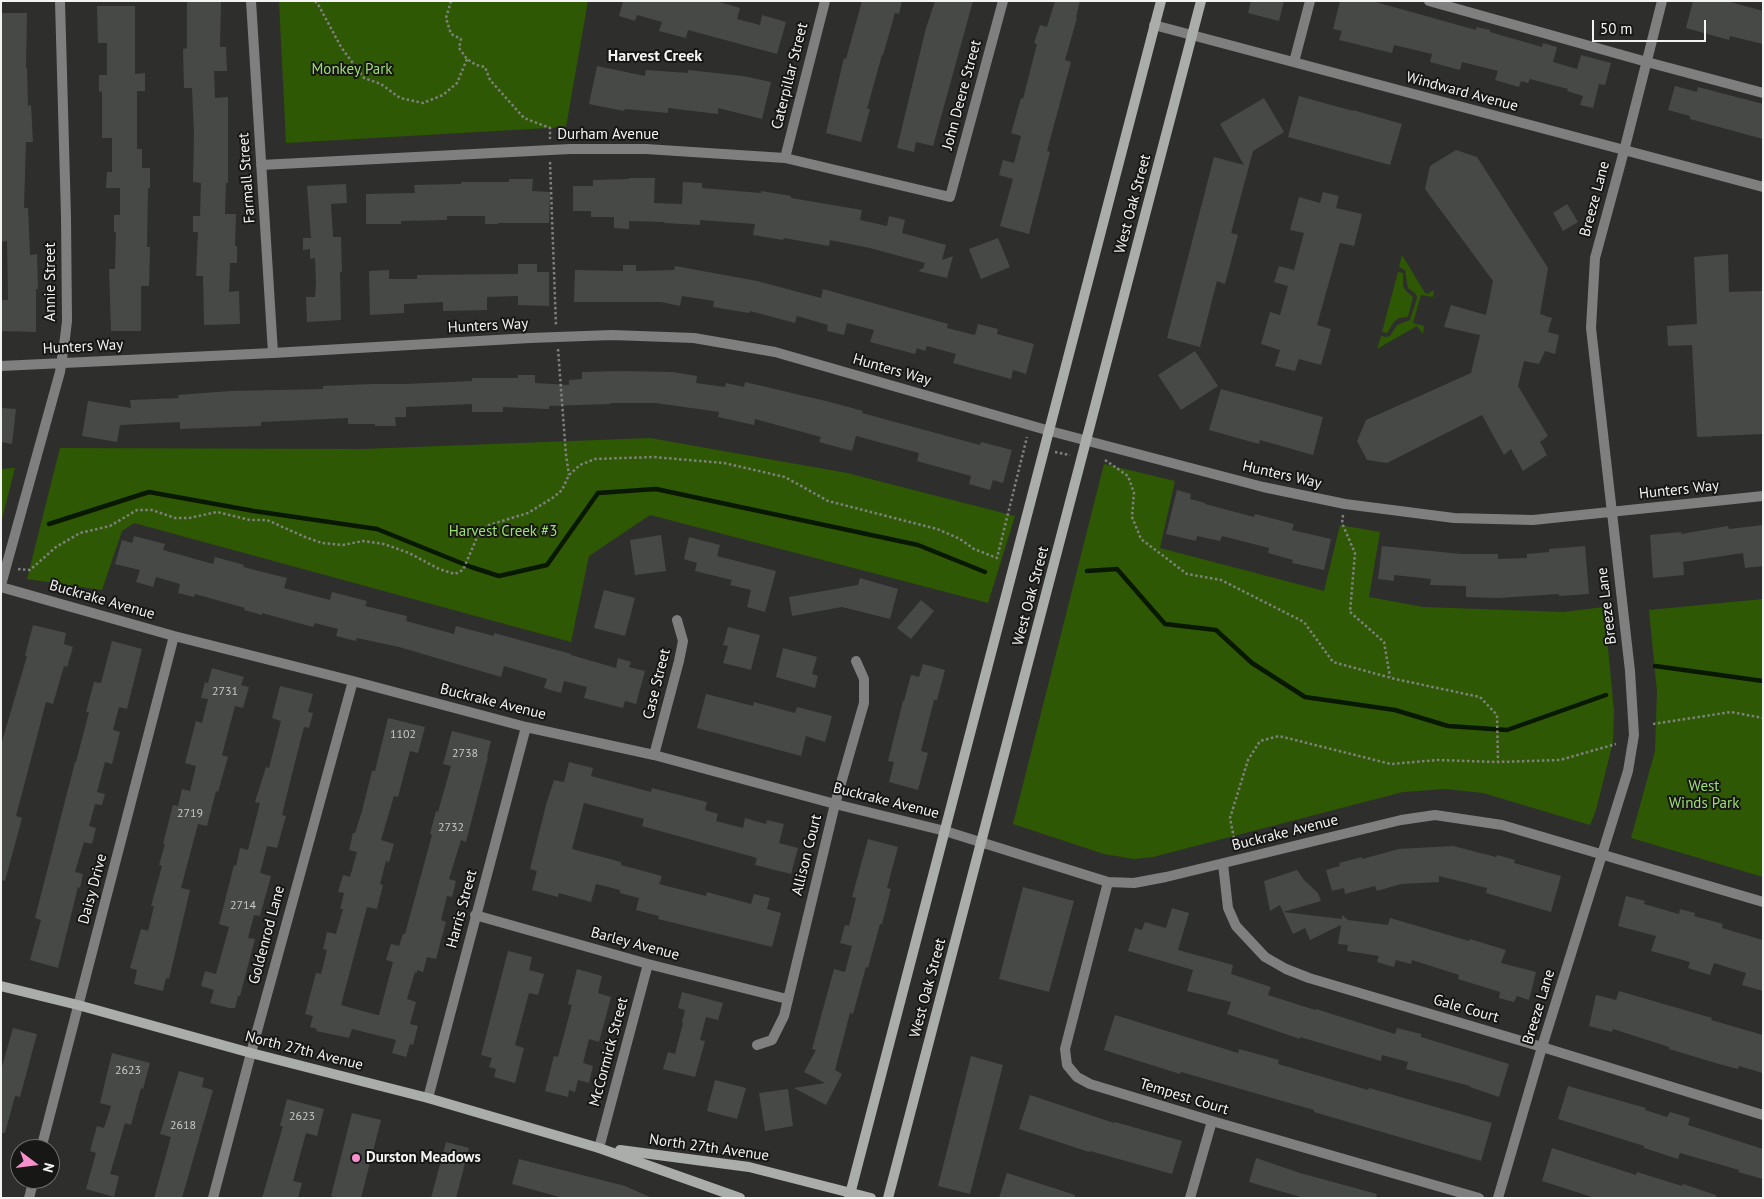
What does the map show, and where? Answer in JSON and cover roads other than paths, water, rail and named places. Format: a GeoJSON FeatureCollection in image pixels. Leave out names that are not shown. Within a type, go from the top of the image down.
{"type":"FeatureCollection","features":[{"type":"Feature","properties":{"kind":"main road","name":"West Oak Street"},"geometry":{"type":"LineString","coordinates":[[850,1195],[1161,1]]}},
{"type":"Feature","properties":{"kind":"main road","name":"West Oak Street"},"geometry":{"type":"LineString","coordinates":[[888,1198],[1201,1]]}},
{"type":"Feature","properties":{"kind":"main road","name":"North 27th Avenue"},"geometry":{"type":"LineString","coordinates":[[1,986],[428,1098],[600,1148],[740,1198]]}},
{"type":"Feature","properties":{"kind":"main road","name":"North 27th Avenue"},"geometry":{"type":"LineString","coordinates":[[600,1148],[749,1167],[850,1195],[871,1198]]}},
{"type":"Feature","properties":{"kind":"street","name":"Annie Street"},"geometry":{"type":"LineString","coordinates":[[1,586],[61,363],[67,321],[60,1]]}},
{"type":"Feature","properties":{"kind":"street","name":"Farmall Street"},"geometry":{"type":"LineString","coordinates":[[251,1],[273,353]]}},
{"type":"Feature","properties":{"kind":"street","name":"Caterpillar Street"},"geometry":{"type":"LineString","coordinates":[[785,158],[825,1]]}},
{"type":"Feature","properties":{"kind":"street","name":"John Deere Street"},"geometry":{"type":"LineString","coordinates":[[950,197],[1003,1]]}},
{"type":"Feature","properties":{"kind":"street"},"geometry":{"type":"LineString","coordinates":[[1294,62],[1310,1]]}},
{"type":"Feature","properties":{"kind":"street"},"geometry":{"type":"LineString","coordinates":[[1429,1],[1763,93]]}},
{"type":"Feature","properties":{"kind":"street","name":"Breeze Lane"},"geometry":{"type":"LineString","coordinates":[[1498,1198],[1542,1047],[1628,771],[1634,735],[1630,671],[1591,328],[1595,258],[1662,1]]}},
{"type":"Feature","properties":{"kind":"street","name":"Windward Avenue"},"geometry":{"type":"LineString","coordinates":[[1154,25],[1763,187]]}},
{"type":"Feature","properties":{"kind":"street","name":"Durham Avenue"},"geometry":{"type":"LineString","coordinates":[[261,166],[550,150],[646,149],[785,158],[950,197]]}},
{"type":"Feature","properties":{"kind":"street","name":"Hunters Way"},"geometry":{"type":"LineString","coordinates":[[1,366],[557,337],[612,335],[694,338],[776,352],[1086,441],[1262,486],[1345,504],[1454,518],[1534,520],[1763,496]]}},
{"type":"Feature","properties":{"kind":"street","name":"Buckrake Avenue"},"geometry":{"type":"LineString","coordinates":[[1,586],[174,636],[526,727],[654,755],[835,804],[945,831],[1108,882],[1134,883],[1223,864],[1401,820],[1435,815],[1502,825],[1763,902]]}},
{"type":"Feature","properties":{"kind":"street","name":"Case Street"},"geometry":{"type":"LineString","coordinates":[[654,755],[680,661],[682,641],[677,620]]}},
{"type":"Feature","properties":{"kind":"street","name":"Daisy Drive"},"geometry":{"type":"LineString","coordinates":[[44,1139],[174,636]]}},
{"type":"Feature","properties":{"kind":"street","name":"Allison Court"},"geometry":{"type":"LineString","coordinates":[[757,1044],[772,1040],[781,1024],[788,999],[835,804],[864,703],[864,679],[856,661]]}},
{"type":"Feature","properties":{"kind":"street","name":"Goldenrod Lane"},"geometry":{"type":"LineString","coordinates":[[213,1198],[353,681]]}},
{"type":"Feature","properties":{"kind":"street","name":"Harris Street"},"geometry":{"type":"LineString","coordinates":[[428,1098],[526,727]]}},
{"type":"Feature","properties":{"kind":"street","name":"Gale Court"},"geometry":{"type":"LineString","coordinates":[[1223,864],[1228,908],[1236,926],[1265,957],[1279,965],[1308,978],[1763,1115]]}},
{"type":"Feature","properties":{"kind":"street","name":"Tempest Court"},"geometry":{"type":"LineString","coordinates":[[1108,882],[1065,1049],[1067,1065],[1078,1077],[1090,1084],[1212,1121],[1479,1198]]}},
{"type":"Feature","properties":{"kind":"street","name":"Barley Avenue"},"geometry":{"type":"LineString","coordinates":[[475,916],[648,964],[788,999]]}},
{"type":"Feature","properties":{"kind":"street","name":"McCormick Street"},"geometry":{"type":"LineString","coordinates":[[600,1148],[648,964]]}},
{"type":"Feature","properties":{"kind":"street"},"geometry":{"type":"LineString","coordinates":[[1190,1198],[1212,1121]]}},
{"type":"Feature","properties":{"kind":"waterway"},"geometry":{"type":"LineString","coordinates":[[49,524],[149,492],[254,511],[377,529],[471,567],[499,576],[547,565],[598,493],[656,489],[918,545],[985,572]]}},
{"type":"Feature","properties":{"kind":"waterway"},"geometry":{"type":"LineString","coordinates":[[1087,571],[1117,569],[1165,624],[1216,630],[1252,663],[1305,697],[1395,710],[1448,726],[1507,730],[1606,695]]}},
{"type":"Feature","properties":{"kind":"waterway"},"geometry":{"type":"LineString","coordinates":[[1655,666],[1763,681]]}},
{"type":"Feature","properties":{"kind":"place","name":"Durston Meadows"},"geometry":{"type":"Point","coordinates":[356,1158]}},
{"type":"Feature","properties":{"kind":"district","name":"Harvest Creek"},"geometry":{"type":"Point","coordinates":[655,56]}},
{"type":"Feature","properties":{"kind":"park label","name":"Monkey Park"},"geometry":{"type":"Point","coordinates":[352,70]}},
{"type":"Feature","properties":{"kind":"park label","name":"Harvest Creek #3"},"geometry":{"type":"Point","coordinates":[503,532]}},
{"type":"Feature","properties":{"kind":"park label","name":"West Winds Park"},"geometry":{"type":"Point","coordinates":[1704,796]}}]}
